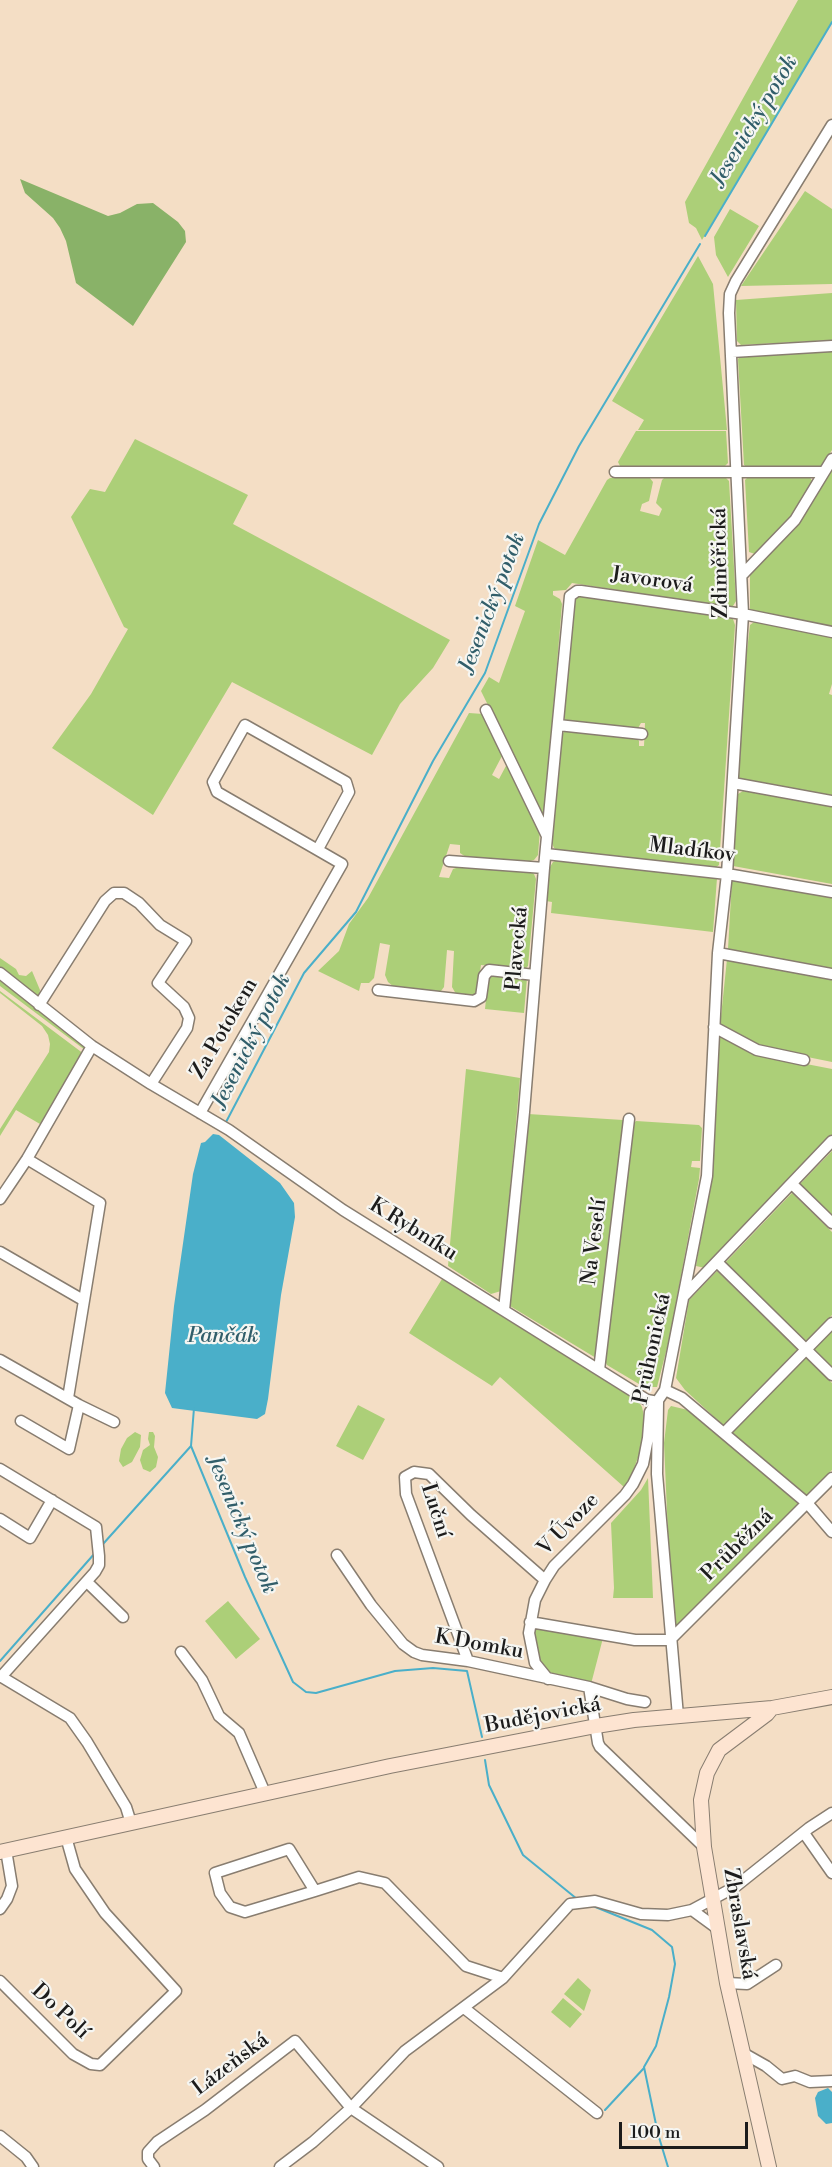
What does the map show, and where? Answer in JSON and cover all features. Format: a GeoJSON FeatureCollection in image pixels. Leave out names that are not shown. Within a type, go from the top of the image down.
{"type":"FeatureCollection","features":[{"type":"Feature","properties":{"kind":"main road","name":"Budějovická"},"geometry":{"type":"LineString","coordinates":[[3,1851],[265,1793],[596,1726],[634,1720],[772,1708],[832,1697]]}},
{"type":"Feature","properties":{"kind":"main road","name":"Zbraslavská"},"geometry":{"type":"LineString","coordinates":[[768,2167],[727,1983],[704,1847],[701,1800],[707,1773],[719,1750],[768,1714],[772,1708]]}},
{"type":"Feature","properties":{"kind":"street","name":"Zdiměřická"},"geometry":{"type":"LineString","coordinates":[[714,1027],[733,783],[742,614],[730,294],[832,125]]}},
{"type":"Feature","properties":{"kind":"street"},"geometry":{"type":"LineString","coordinates":[[732,352],[832,346]]}},
{"type":"Feature","properties":{"kind":"street"},"geometry":{"type":"LineString","coordinates":[[742,575],[795,520],[832,459]]}},
{"type":"Feature","properties":{"kind":"street"},"geometry":{"type":"LineString","coordinates":[[615,472],[824,472]]}},
{"type":"Feature","properties":{"kind":"street","name":"Javorová"},"geometry":{"type":"LineString","coordinates":[[573,593],[581,591],[742,614],[832,632]]}},
{"type":"Feature","properties":{"kind":"street","name":"Plavecká"},"geometry":{"type":"LineString","coordinates":[[504,1310],[525,1112],[544,868],[569,600],[573,593]]}},
{"type":"Feature","properties":{"kind":"street"},"geometry":{"type":"LineString","coordinates":[[486,710],[548,836]]}},
{"type":"Feature","properties":{"kind":"street","name":"Za Potokem"},"geometry":{"type":"LineString","coordinates":[[200,1113],[342,864],[217,792],[213,782],[245,725],[346,782],[349,792],[318,849]]}},
{"type":"Feature","properties":{"kind":"street"},"geometry":{"type":"LineString","coordinates":[[558,725],[642,734]]}},
{"type":"Feature","properties":{"kind":"street"},"geometry":{"type":"LineString","coordinates":[[733,783],[832,801]]}},
{"type":"Feature","properties":{"kind":"street","name":"Mladíkov"},"geometry":{"type":"LineString","coordinates":[[546,854],[726,874],[832,892]]}},
{"type":"Feature","properties":{"kind":"street"},"geometry":{"type":"LineString","coordinates":[[449,861],[544,868]]}},
{"type":"Feature","properties":{"kind":"street"},"geometry":{"type":"LineString","coordinates":[[39,1005],[105,901],[114,893],[124,893],[139,903],[160,925],[186,941],[158,983],[184,1007],[189,1018],[187,1028],[151,1084]]}},
{"type":"Feature","properties":{"kind":"street"},"geometry":{"type":"LineString","coordinates":[[718,953],[832,974]]}},
{"type":"Feature","properties":{"kind":"street"},"geometry":{"type":"LineString","coordinates":[[378,990],[474,1001],[481,997],[484,976],[489,970],[535,975]]}},
{"type":"Feature","properties":{"kind":"street","name":"K Rybníku"},"geometry":{"type":"LineString","coordinates":[[0,973],[92,1046],[229,1130],[343,1210],[647,1400],[658,1402]]}},
{"type":"Feature","properties":{"kind":"street"},"geometry":{"type":"LineString","coordinates":[[714,1027],[757,1050],[804,1060]]}},
{"type":"Feature","properties":{"kind":"street","name":"Průhonická"},"geometry":{"type":"LineString","coordinates":[[678,1716],[657,1474],[658,1402],[665,1390],[706,1176],[714,1027]]}},
{"type":"Feature","properties":{"kind":"street"},"geometry":{"type":"LineString","coordinates":[[0,1199],[27,1159],[92,1046]]}},
{"type":"Feature","properties":{"kind":"street","name":"Na Veselí"},"geometry":{"type":"LineString","coordinates":[[599,1370],[629,1119]]}},
{"type":"Feature","properties":{"kind":"street"},"geometry":{"type":"LineString","coordinates":[[684,1295],[832,1141]]}},
{"type":"Feature","properties":{"kind":"street"},"geometry":{"type":"LineString","coordinates":[[27,1159],[100,1203],[68,1398]]}},
{"type":"Feature","properties":{"kind":"street"},"geometry":{"type":"LineString","coordinates":[[792,1184],[832,1224]]}},
{"type":"Feature","properties":{"kind":"street"},"geometry":{"type":"LineString","coordinates":[[0,1252],[83,1300]]}},
{"type":"Feature","properties":{"kind":"street"},"geometry":{"type":"LineString","coordinates":[[717,1262],[832,1376]]}},
{"type":"Feature","properties":{"kind":"street"},"geometry":{"type":"LineString","coordinates":[[724,1433],[832,1323]]}},
{"type":"Feature","properties":{"kind":"street"},"geometry":{"type":"LineString","coordinates":[[0,1359],[79,1406],[114,1422]]}},
{"type":"Feature","properties":{"kind":"street"},"geometry":{"type":"LineString","coordinates":[[665,1390],[682,1398],[808,1504],[832,1532]]}},
{"type":"Feature","properties":{"kind":"street","name":"V Úvoze"},"geometry":{"type":"LineString","coordinates":[[548,1679],[538,1669],[533,1658],[529,1633],[535,1600],[554,1566],[614,1507],[633,1484],[646,1455],[650,1412],[658,1402]]}},
{"type":"Feature","properties":{"kind":"street"},"geometry":{"type":"LineString","coordinates":[[21,1421],[69,1449],[79,1406]]}},
{"type":"Feature","properties":{"kind":"street"},"geometry":{"type":"LineString","coordinates":[[0,1469],[96,1527],[99,1556],[99,1565],[87,1582],[1,1676],[70,1718],[122,1800],[131,1823]]}},
{"type":"Feature","properties":{"kind":"street","name":"Luční"},"geometry":{"type":"LineString","coordinates":[[468,1661],[406,1494],[405,1477],[414,1472],[429,1474],[471,1515],[545,1580]]}},
{"type":"Feature","properties":{"kind":"street","name":"Průběžná"},"geometry":{"type":"LineString","coordinates":[[670,1640],[832,1478]]}},
{"type":"Feature","properties":{"kind":"street"},"geometry":{"type":"LineString","coordinates":[[0,1519],[30,1538],[52,1500]]}},
{"type":"Feature","properties":{"kind":"street","name":"K Domku"},"geometry":{"type":"LineString","coordinates":[[336,1555],[371,1605],[409,1649],[422,1655],[468,1661],[589,1687],[645,1702]]}},
{"type":"Feature","properties":{"kind":"street"},"geometry":{"type":"LineString","coordinates":[[87,1582],[123,1617]]}},
{"type":"Feature","properties":{"kind":"street"},"geometry":{"type":"LineString","coordinates":[[530,1622],[635,1640],[670,1640]]}},
{"type":"Feature","properties":{"kind":"street"},"geometry":{"type":"LineString","coordinates":[[181,1652],[202,1680],[219,1716],[240,1733],[265,1793]]}},
{"type":"Feature","properties":{"kind":"street"},"geometry":{"type":"LineString","coordinates":[[589,1687],[600,1747],[704,1847]]}},
{"type":"Feature","properties":{"kind":"street"},"geometry":{"type":"LineString","coordinates":[[280,2167],[313,2142],[351,2108],[405,2051],[503,1978],[570,1904],[595,1901],[641,1914],[668,1915],[692,1910],[735,1887],[832,1813]]}},
{"type":"Feature","properties":{"kind":"street"},"geometry":{"type":"LineString","coordinates":[[804,1833],[832,1873]]}},
{"type":"Feature","properties":{"kind":"street","name":"Do Polí"},"geometry":{"type":"LineString","coordinates":[[0,1981],[73,2054],[91,2064],[100,2065],[176,1991],[105,1913],[75,1869],[66,1837]]}},
{"type":"Feature","properties":{"kind":"street"},"geometry":{"type":"LineString","coordinates":[[315,1891],[289,1850],[215,1873],[220,1893],[230,1906],[245,1912],[315,1891],[359,1877],[385,1883],[466,1966],[503,1978]]}},
{"type":"Feature","properties":{"kind":"street"},"geometry":{"type":"LineString","coordinates":[[0,1909],[12,1886],[3,1851]]}},
{"type":"Feature","properties":{"kind":"street"},"geometry":{"type":"LineString","coordinates":[[692,1910],[718,1929]]}},
{"type":"Feature","properties":{"kind":"street"},"geometry":{"type":"LineString","coordinates":[[727,1983],[747,1984],[776,1965]]}},
{"type":"Feature","properties":{"kind":"street"},"geometry":{"type":"LineString","coordinates":[[464,2008],[597,2114]]}},
{"type":"Feature","properties":{"kind":"street","name":"Lázeňská"},"geometry":{"type":"LineString","coordinates":[[154,2167],[148,2159],[148,2152],[157,2142],[205,2110],[295,2041],[351,2108]]}},
{"type":"Feature","properties":{"kind":"street"},"geometry":{"type":"LineString","coordinates":[[743,2053],[766,2066],[782,2079],[795,2076],[810,2082],[832,2081]]}},
{"type":"Feature","properties":{"kind":"street"},"geometry":{"type":"LineString","coordinates":[[351,2108],[438,2167]]}},
{"type":"Feature","properties":{"kind":"street"},"geometry":{"type":"LineString","coordinates":[[0,2136],[26,2157],[33,2167]]}},
{"type":"Feature","properties":{"kind":"green space"},"geometry":{"type":"Polygon","coordinates":[[[798,0],[832,0],[832,22],[702,240],[696,228],[689,223],[685,202],[798,0]]]}},
{"type":"Feature","properties":{"kind":"green space"},"geometry":{"type":"Polygon","coordinates":[[[20,179],[108,216],[120,213],[137,204],[153,203],[178,222],[185,231],[186,242],[133,326],[76,283],[66,241],[60,228],[53,218],[25,193],[20,179]]]}},
{"type":"Feature","properties":{"kind":"green space"},"geometry":{"type":"Polygon","coordinates":[[[805,191],[832,209],[832,284],[741,286],[805,191]]]}},
{"type":"Feature","properties":{"kind":"green space"},"geometry":{"type":"Polygon","coordinates":[[[730,209],[759,226],[728,277],[716,255],[714,237],[730,209]]]}},
{"type":"Feature","properties":{"kind":"green space"},"geometry":{"type":"Polygon","coordinates":[[[698,256],[713,284],[727,430],[638,430],[644,420],[612,401],[698,256]]]}},
{"type":"Feature","properties":{"kind":"green space"},"geometry":{"type":"Polygon","coordinates":[[[832,293],[832,340],[741,345],[737,341],[736,300],[832,293]]]}},
{"type":"Feature","properties":{"kind":"green space"},"geometry":{"type":"Polygon","coordinates":[[[832,350],[832,450],[822,466],[748,468],[744,465],[738,359],[742,355],[832,350]]]}},
{"type":"Feature","properties":{"kind":"green space"},"geometry":{"type":"Polygon","coordinates":[[[636,431],[726,431],[728,463],[724,467],[621,468],[618,462],[636,431]]]}},
{"type":"Feature","properties":{"kind":"green space"},"geometry":{"type":"Polygon","coordinates":[[[135,439],[248,495],[233,524],[450,640],[433,668],[400,704],[372,755],[232,682],[153,815],[52,748],[91,694],[128,629],[124,627],[71,517],[90,489],[105,492],[135,439]]]}},
{"type":"Feature","properties":{"kind":"green space"},"geometry":{"type":"Polygon","coordinates":[[[832,468],[832,627],[753,611],[750,609],[750,574],[795,529],[832,468]]]}},
{"type":"Feature","properties":{"kind":"green space"},"geometry":{"type":"Polygon","coordinates":[[[809,475],[812,481],[788,523],[755,554],[749,552],[745,480],[749,476],[809,475]]]}},
{"type":"Feature","properties":{"kind":"green space"},"geometry":{"type":"Polygon","coordinates":[[[649,477],[653,482],[649,501],[642,504],[640,511],[659,516],[662,509],[656,503],[662,480],[665,477],[725,477],[729,481],[736,601],[733,606],[728,607],[572,583],[566,590],[553,591],[553,595],[560,599],[562,604],[544,819],[481,691],[489,677],[499,683],[525,611],[515,606],[538,540],[565,555],[607,480],[649,477]]]}},
{"type":"Feature","properties":{"kind":"green space"},"geometry":{"type":"Polygon","coordinates":[[[576,596],[733,619],[735,625],[719,865],[715,868],[559,851],[554,848],[552,843],[561,737],[564,732],[637,738],[639,746],[644,746],[645,723],[641,723],[637,730],[570,723],[565,720],[563,715],[573,601],[576,596]]]}},
{"type":"Feature","properties":{"kind":"green space"},"geometry":{"type":"Polygon","coordinates":[[[754,622],[832,637],[832,684],[829,694],[832,695],[832,797],[742,781],[739,777],[745,668],[750,625],[754,622]]]}},
{"type":"Feature","properties":{"kind":"green space"},"geometry":{"type":"Polygon","coordinates":[[[469,713],[483,714],[503,754],[492,775],[499,779],[507,764],[540,830],[538,855],[530,861],[466,857],[460,853],[460,845],[450,844],[439,877],[449,878],[453,869],[459,867],[530,871],[534,874],[536,879],[528,966],[525,969],[481,965],[477,993],[472,996],[456,994],[452,987],[454,951],[447,950],[444,987],[441,991],[394,987],[385,975],[390,945],[380,943],[374,978],[369,983],[361,983],[359,991],[318,971],[339,951],[349,924],[368,898],[469,713]]]}},
{"type":"Feature","properties":{"kind":"green space"},"geometry":{"type":"Polygon","coordinates":[[[743,791],[832,807],[832,884],[733,866],[738,794],[743,791]]]}},
{"type":"Feature","properties":{"kind":"green space"},"geometry":{"type":"Polygon","coordinates":[[[558,860],[717,878],[713,932],[551,913],[552,902],[546,901],[550,867],[558,860]]]}},
{"type":"Feature","properties":{"kind":"green space"},"geometry":{"type":"Polygon","coordinates":[[[732,879],[832,897],[832,969],[728,949],[732,879]]]}},
{"type":"Feature","properties":{"kind":"green space"},"geometry":{"type":"Polygon","coordinates":[[[0,958],[16,969],[19,975],[26,976],[32,971],[40,990],[39,997],[0,970],[0,958]]]}},
{"type":"Feature","properties":{"kind":"green space"},"geometry":{"type":"Polygon","coordinates":[[[727,959],[832,979],[832,1062],[763,1048],[720,1026],[727,959]]]}},
{"type":"Feature","properties":{"kind":"green space"},"geometry":{"type":"Polygon","coordinates":[[[491,975],[527,978],[524,1013],[485,1009],[488,979],[491,975]]]}},
{"type":"Feature","properties":{"kind":"green space"},"geometry":{"type":"Polygon","coordinates":[[[0,978],[84,1045],[85,1050],[0,986],[0,978]]]}},
{"type":"Feature","properties":{"kind":"green space"},"geometry":{"type":"Polygon","coordinates":[[[0,991],[84,1054],[40,1124],[16,1110],[0,1136],[0,1129],[49,1052],[50,1044],[48,1035],[42,1026],[0,991]]]}},
{"type":"Feature","properties":{"kind":"green space"},"geometry":{"type":"Polygon","coordinates":[[[720,1034],[760,1055],[832,1069],[832,1137],[705,1268],[696,1266],[711,1181],[720,1034]]]}},
{"type":"Feature","properties":{"kind":"green space"},"geometry":{"type":"Polygon","coordinates":[[[466,1069],[520,1078],[501,1291],[491,1294],[448,1266],[466,1069]]]}},
{"type":"Feature","properties":{"kind":"green space"},"geometry":{"type":"Polygon","coordinates":[[[528,1114],[623,1120],[596,1358],[510,1306],[528,1114]]]}},
{"type":"Feature","properties":{"kind":"green space"},"geometry":{"type":"Polygon","coordinates":[[[636,1121],[699,1125],[702,1128],[700,1161],[692,1161],[691,1167],[700,1168],[699,1179],[669,1340],[657,1387],[644,1387],[607,1365],[605,1361],[633,1124],[636,1121]]]}},
{"type":"Feature","properties":{"kind":"green space"},"geometry":{"type":"Polygon","coordinates":[[[832,1151],[832,1218],[799,1185],[832,1151]]]}},
{"type":"Feature","properties":{"kind":"green space"},"geometry":{"type":"Polygon","coordinates":[[[792,1193],[832,1232],[832,1315],[805,1343],[724,1264],[792,1193]]]}},
{"type":"Feature","properties":{"kind":"green space"},"geometry":{"type":"Polygon","coordinates":[[[717,1271],[798,1350],[724,1426],[685,1390],[676,1378],[689,1300],[717,1271]]]}},
{"type":"Feature","properties":{"kind":"green space"},"geometry":{"type":"Polygon","coordinates":[[[442,1279],[639,1402],[644,1416],[641,1449],[631,1477],[624,1487],[500,1377],[492,1386],[409,1333],[442,1279]]]}},
{"type":"Feature","properties":{"kind":"green space"},"geometry":{"type":"Polygon","coordinates":[[[832,1330],[832,1369],[812,1350],[832,1330]]]}},
{"type":"Feature","properties":{"kind":"green space"},"geometry":{"type":"Polygon","coordinates":[[[805,1357],[832,1383],[832,1470],[805,1497],[732,1433],[805,1357]]]}},
{"type":"Feature","properties":{"kind":"green space"},"geometry":{"type":"Polygon","coordinates":[[[358,1405],[385,1419],[363,1460],[336,1446],[358,1405]]]}},
{"type":"Feature","properties":{"kind":"green space"},"geometry":{"type":"Polygon","coordinates":[[[671,1406],[688,1410],[799,1503],[677,1628],[672,1626],[664,1443],[668,1410],[671,1406]]]}},
{"type":"Feature","properties":{"kind":"green space"},"geometry":{"type":"Polygon","coordinates":[[[135,1432],[141,1435],[140,1447],[132,1462],[123,1467],[119,1461],[121,1449],[127,1438],[135,1432]]]}},
{"type":"Feature","properties":{"kind":"green space"},"geometry":{"type":"Polygon","coordinates":[[[149,1432],[153,1432],[155,1436],[154,1447],[158,1457],[156,1467],[150,1472],[143,1469],[140,1460],[143,1450],[150,1445],[149,1432]]]}},
{"type":"Feature","properties":{"kind":"green space"},"geometry":{"type":"Polygon","coordinates":[[[648,1478],[653,1598],[613,1598],[611,1523],[641,1490],[648,1478]]]}},
{"type":"Feature","properties":{"kind":"green space"},"geometry":{"type":"Polygon","coordinates":[[[228,1601],[260,1639],[236,1659],[205,1621],[228,1601]]]}},
{"type":"Feature","properties":{"kind":"green space"},"geometry":{"type":"Polygon","coordinates":[[[536,1627],[603,1638],[591,1684],[546,1672],[540,1664],[534,1633],[536,1627]]]}},
{"type":"Feature","properties":{"kind":"green space"},"geometry":{"type":"Polygon","coordinates":[[[578,1978],[591,1990],[584,2011],[564,1994],[578,1978]]]}},
{"type":"Feature","properties":{"kind":"green space"},"geometry":{"type":"Polygon","coordinates":[[[563,1998],[582,2014],[570,2028],[551,2012],[563,1998]]]}},
{"type":"Feature","properties":{"kind":"water","name":"Pančák"},"geometry":{"type":"Polygon","coordinates":[[[213,1134],[219,1135],[280,1183],[294,1203],[295,1217],[281,1295],[268,1399],[265,1414],[257,1419],[172,1408],[165,1393],[174,1306],[193,1174],[201,1143],[213,1134]]]}},
{"type":"Feature","properties":{"kind":"water"},"geometry":{"type":"Polygon","coordinates":[[[828,2088],[832,2092],[832,2123],[826,2124],[818,2116],[815,2098],[818,2092],[828,2088]]]}},
{"type":"Feature","properties":{"kind":"waterway","name":"Jesenický potok"},"geometry":{"type":"LineString","coordinates":[[705,236],[832,22]]}},
{"type":"Feature","properties":{"kind":"waterway","name":"Jesenický potok"},"geometry":{"type":"LineString","coordinates":[[225,1124],[304,973],[356,912],[433,761],[485,673],[539,524],[579,446],[700,244]]}},
{"type":"Feature","properties":{"kind":"waterway","name":"Jesenický potok"},"geometry":{"type":"LineString","coordinates":[[194,1408],[191,1446],[245,1577],[293,1682],[306,1692],[316,1693],[395,1671],[433,1668],[467,1671],[482,1737]]}},
{"type":"Feature","properties":{"kind":"waterway"},"geometry":{"type":"LineString","coordinates":[[103,1544],[191,1446]]}},
{"type":"Feature","properties":{"kind":"waterway"},"geometry":{"type":"LineString","coordinates":[[0,1661],[95,1553]]}},
{"type":"Feature","properties":{"kind":"waterway","name":"Jesenický potok"},"geometry":{"type":"LineString","coordinates":[[485,1760],[489,1785],[523,1855],[577,1899]]}},
{"type":"Feature","properties":{"kind":"waterway","name":"Jesenický potok"},"geometry":{"type":"LineString","coordinates":[[593,1906],[652,1930],[672,1947],[675,1964],[669,1997],[656,2046],[644,2067],[658,2134],[668,2167]]}},
{"type":"Feature","properties":{"kind":"waterway"},"geometry":{"type":"LineString","coordinates":[[605,2110],[644,2068]]}}]}
